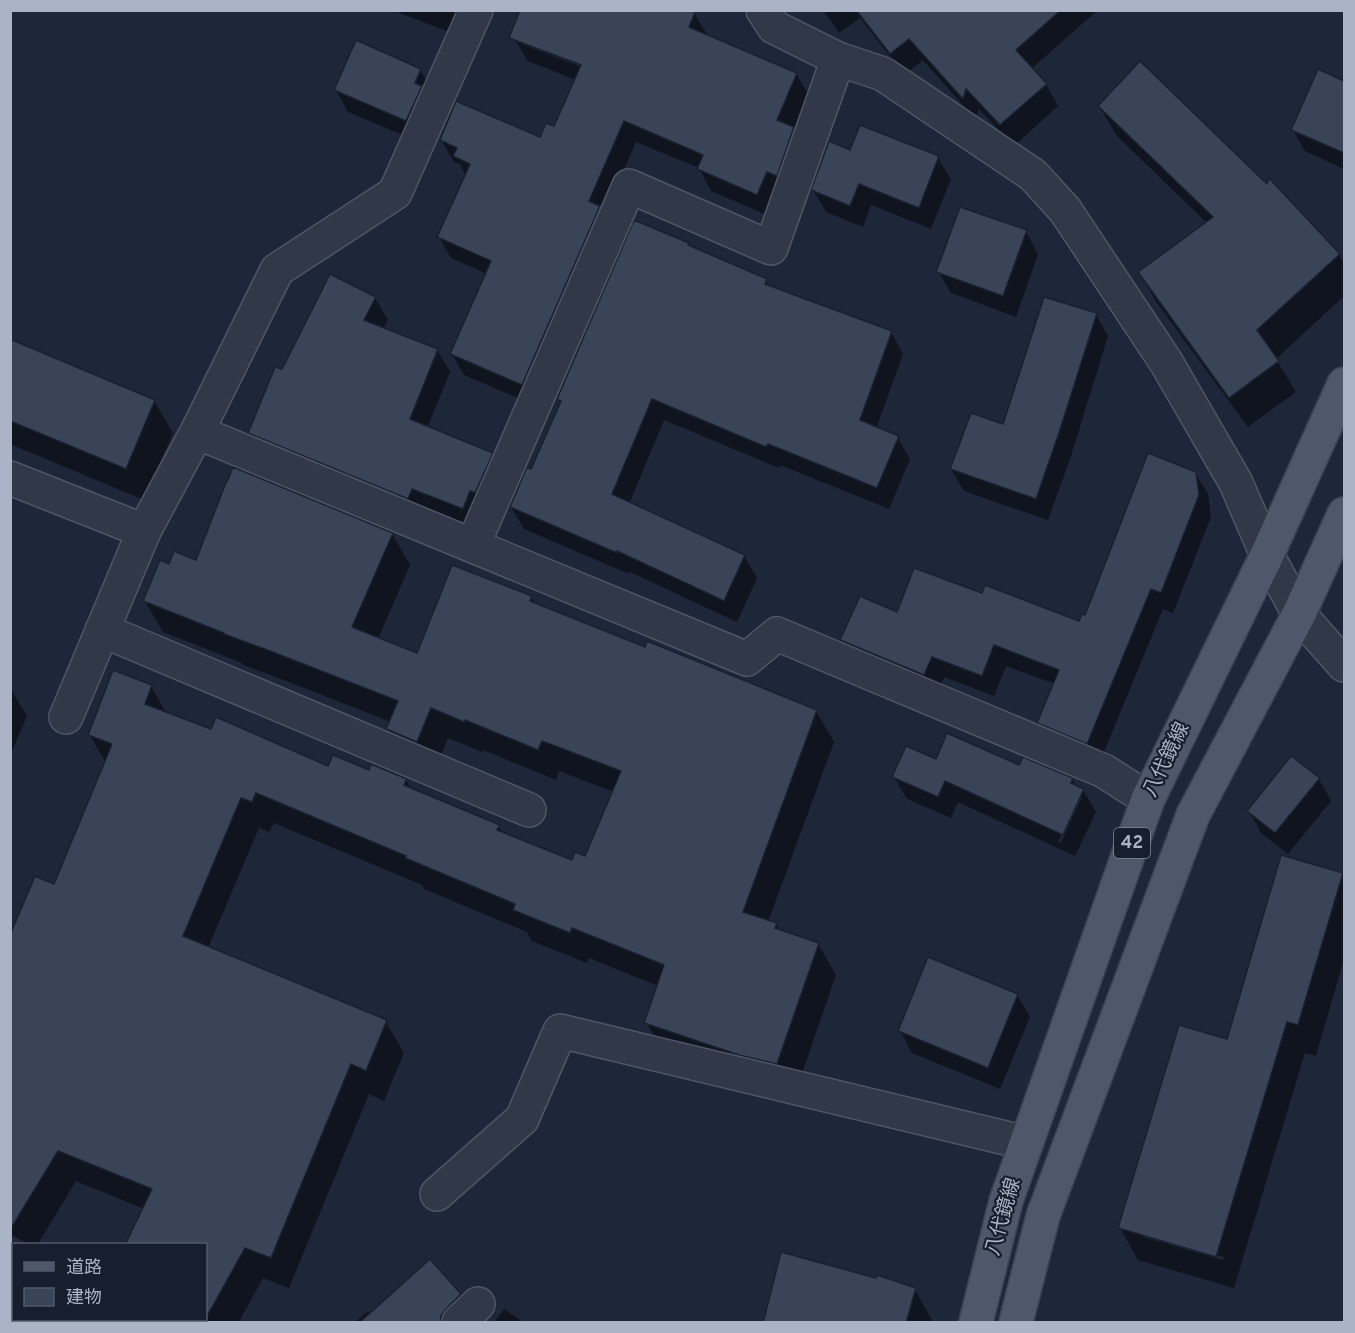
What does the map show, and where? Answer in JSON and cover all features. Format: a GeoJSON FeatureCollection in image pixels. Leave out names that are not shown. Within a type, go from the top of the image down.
{"type":"FeatureCollection","features":[{"type":"Feature","properties":{"kind":"main road","name":"八代鏡線"},"geometry":{"type":"LineString","coordinates":[[976,1323],[1006,1200],[1148,799],[1267,555],[1344,384]]}},
{"type":"Feature","properties":{"kind":"main road","name":"八代鏡線"},"geometry":{"type":"LineString","coordinates":[[1016,1323],[1043,1216],[1193,815],[1299,614],[1344,514]]}},
{"type":"Feature","properties":{"kind":"street"},"geometry":{"type":"LineString","coordinates":[[66,717],[144,531],[197,432],[277,270],[394,193],[476,10]]}},
{"type":"Feature","properties":{"kind":"street"},"geometry":{"type":"LineString","coordinates":[[763,10],[774,27],[838,59],[883,74],[1034,175],[1065,210],[1166,362],[1236,483],[1267,555],[1299,614],[1344,665]]}},
{"type":"Feature","properties":{"kind":"street"},"geometry":{"type":"LineString","coordinates":[[473,545],[629,186],[771,248],[838,59]]}},
{"type":"Feature","properties":{"kind":"street"},"geometry":{"type":"LineString","coordinates":[[197,432],[747,659],[777,634],[1104,771],[1148,799]]}},
{"type":"Feature","properties":{"kind":"street"},"geometry":{"type":"LineString","coordinates":[[10,478],[144,531]]}},
{"type":"Feature","properties":{"kind":"street"},"geometry":{"type":"LineString","coordinates":[[102,630],[529,810]]}},
{"type":"Feature","properties":{"kind":"street"},"geometry":{"type":"LineString","coordinates":[[437,1194],[522,1119],[560,1031],[1026,1143]]}},
{"type":"Feature","properties":{"kind":"building"},"geometry":{"type":"Polygon","coordinates":[[[520,10],[696,10],[689,27],[797,73],[777,120],[794,127],[777,176],[767,172],[757,195],[697,169],[703,155],[624,121],[589,201],[600,206],[522,385],[450,354],[491,261],[437,237],[470,164],[453,156],[457,148],[440,140],[456,101],[540,137],[546,123],[554,126],[581,65],[509,38],[520,10]]]}},
{"type":"Feature","properties":{"kind":"building"},"geometry":{"type":"Polygon","coordinates":[[[856,10],[1061,10],[1016,50],[1047,84],[1000,125],[966,89],[963,99],[909,39],[890,54],[856,10]]]}},
{"type":"Feature","properties":{"kind":"building"},"geometry":{"type":"Polygon","coordinates":[[[356,40],[421,69],[415,83],[422,86],[406,121],[334,90],[356,40]]]}},
{"type":"Feature","properties":{"kind":"building"},"geometry":{"type":"Polygon","coordinates":[[[1140,61],[1267,184],[1269,178],[1340,254],[1257,330],[1279,361],[1229,398],[1138,272],[1213,217],[1098,106],[1140,61]]]}},
{"type":"Feature","properties":{"kind":"building"},"geometry":{"type":"Polygon","coordinates":[[[1318,69],[1344,81],[1344,153],[1291,130],[1318,69]]]}},
{"type":"Feature","properties":{"kind":"building"},"geometry":{"type":"Polygon","coordinates":[[[860,125],[939,156],[919,208],[859,184],[850,206],[811,190],[829,141],[850,150],[860,125]]]}},
{"type":"Feature","properties":{"kind":"building"},"geometry":{"type":"Polygon","coordinates":[[[960,207],[1027,230],[1003,296],[936,272],[960,207]]]}},
{"type":"Feature","properties":{"kind":"building"},"geometry":{"type":"Polygon","coordinates":[[[634,220],[767,279],[765,284],[892,331],[860,420],[899,436],[877,488],[768,444],[766,447],[652,399],[612,494],[745,555],[724,601],[617,551],[617,553],[510,507],[527,467],[531,469],[561,401],[557,399],[634,220]]]}},
{"type":"Feature","properties":{"kind":"building"},"geometry":{"type":"Polygon","coordinates":[[[330,274],[376,297],[364,320],[438,349],[410,419],[493,453],[475,493],[470,491],[463,509],[412,489],[408,499],[248,433],[275,367],[282,369],[330,274]]]}},
{"type":"Feature","properties":{"kind":"building"},"geometry":{"type":"Polygon","coordinates":[[[1044,297],[1097,313],[1036,499],[950,469],[971,413],[1003,424],[1044,297]]]}},
{"type":"Feature","properties":{"kind":"building"},"geometry":{"type":"Polygon","coordinates":[[[10,339],[155,400],[126,469],[10,421],[10,339]]]}},
{"type":"Feature","properties":{"kind":"building"},"geometry":{"type":"Polygon","coordinates":[[[1148,453],[1196,472],[1199,495],[1161,593],[1151,589],[1087,744],[1037,723],[1059,670],[994,645],[982,676],[932,657],[924,675],[840,640],[860,596],[897,612],[914,568],[982,593],[985,585],[1079,621],[1082,614],[1085,615],[1148,453]]]}},
{"type":"Feature","properties":{"kind":"building"},"geometry":{"type":"Polygon","coordinates":[[[233,467],[393,533],[352,627],[417,653],[452,565],[532,596],[530,601],[645,647],[647,641],[817,710],[743,912],[777,923],[775,928],[819,943],[777,1064],[739,1055],[644,1023],[664,965],[572,928],[570,933],[513,910],[515,904],[256,793],[252,802],[241,798],[183,936],[387,1020],[366,1071],[351,1064],[271,1258],[245,1248],[207,1316],[207,1243],[126,1243],[152,1189],[58,1151],[10,1230],[10,935],[35,876],[54,884],[112,744],[88,735],[113,670],[152,685],[145,704],[211,729],[216,717],[328,766],[333,755],[369,770],[371,764],[407,779],[404,785],[500,825],[497,830],[572,860],[575,852],[585,856],[621,771],[542,741],[538,750],[431,708],[417,742],[386,729],[398,701],[143,601],[160,560],[169,564],[174,551],[196,560],[233,467]]]}},
{"type":"Feature","properties":{"kind":"building"},"geometry":{"type":"Polygon","coordinates":[[[947,733],[1019,765],[1023,757],[1073,778],[1071,783],[1084,789],[1063,835],[945,781],[938,797],[892,777],[906,746],[936,759],[947,733]]]}},
{"type":"Feature","properties":{"kind":"building"},"geometry":{"type":"Polygon","coordinates":[[[1291,756],[1320,778],[1275,833],[1247,811],[1291,756]]]}},
{"type":"Feature","properties":{"kind":"building"},"geometry":{"type":"Polygon","coordinates":[[[1281,855],[1343,873],[1298,1025],[1287,1022],[1216,1257],[1118,1228],[1179,1025],[1227,1039],[1281,855]]]}},
{"type":"Feature","properties":{"kind":"building"},"geometry":{"type":"Polygon","coordinates":[[[928,957],[1018,994],[988,1068],[898,1031],[928,957]]]}},
{"type":"Feature","properties":{"kind":"building"},"geometry":{"type":"Polygon","coordinates":[[[781,1252],[876,1278],[877,1275],[916,1288],[906,1323],[763,1323],[781,1252]]]}},
{"type":"Feature","properties":{"kind":"building"},"geometry":{"type":"Polygon","coordinates":[[[430,1259],[461,1294],[441,1316],[441,1323],[359,1323],[430,1259]]]}}]}
